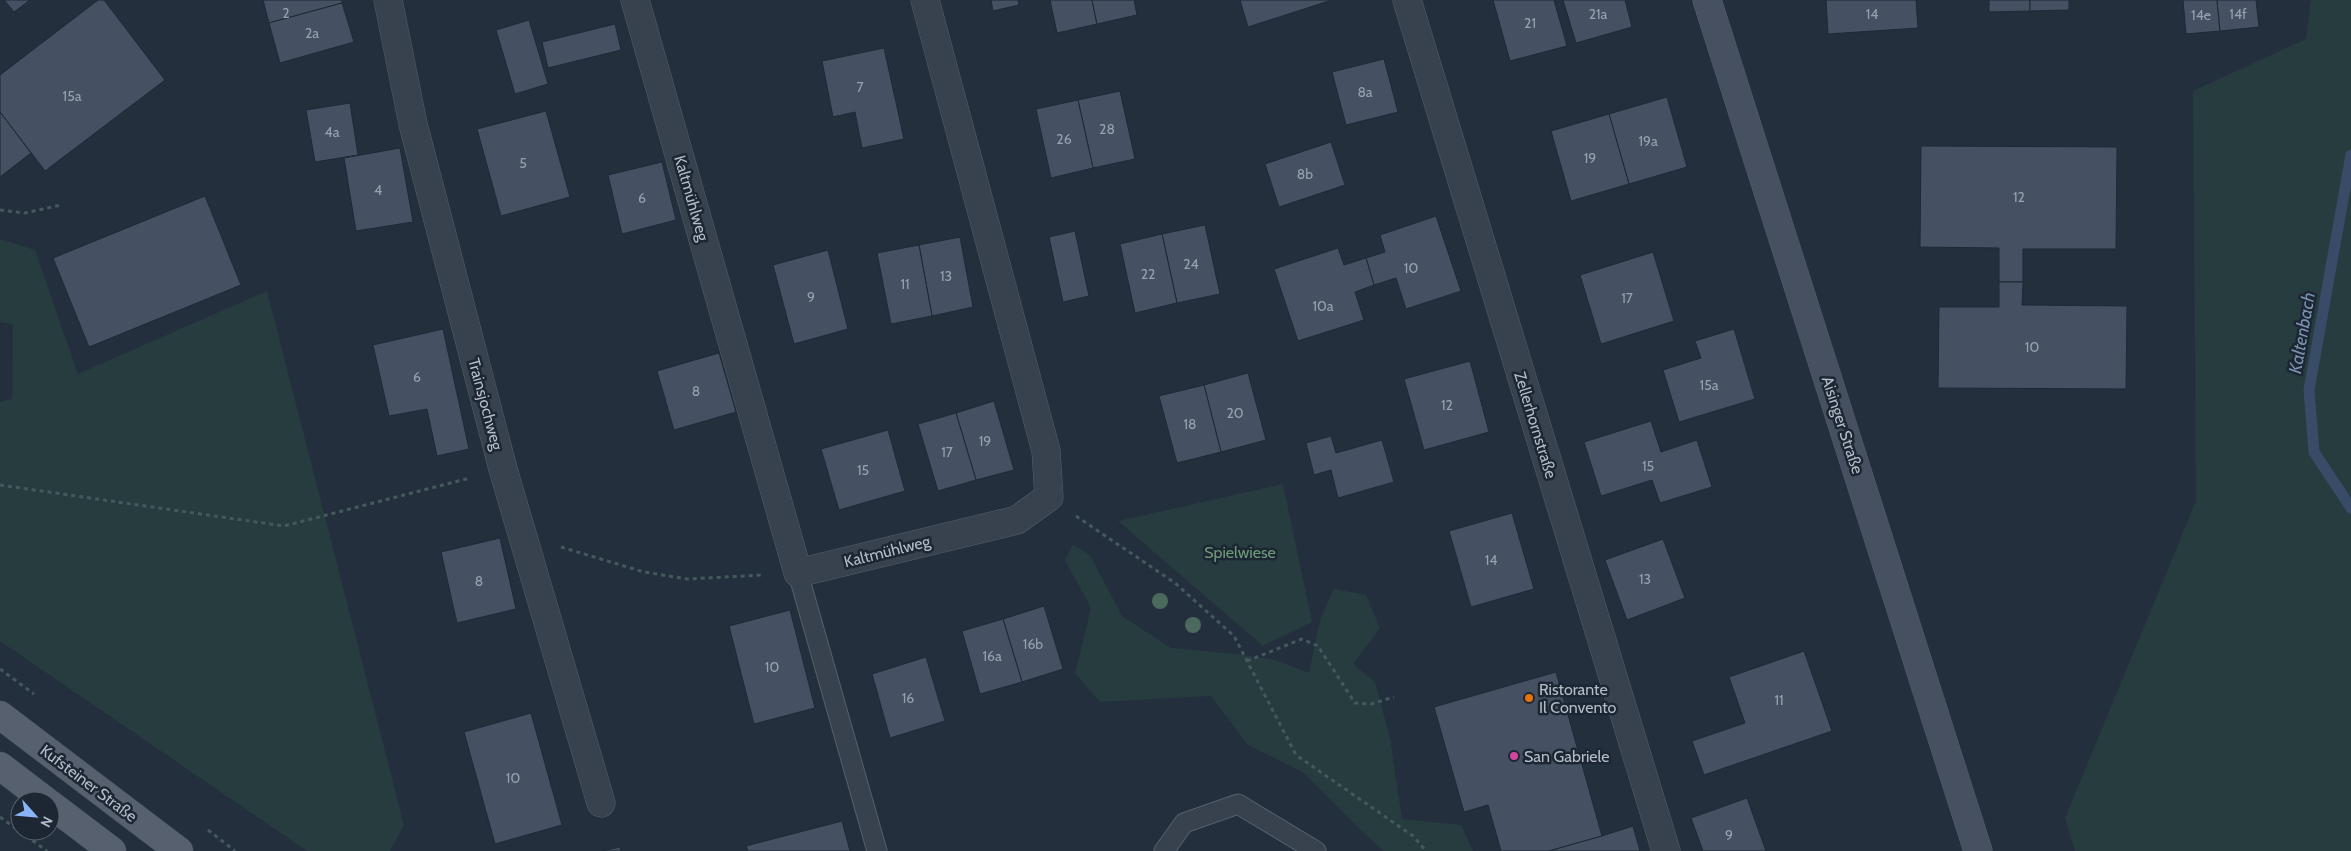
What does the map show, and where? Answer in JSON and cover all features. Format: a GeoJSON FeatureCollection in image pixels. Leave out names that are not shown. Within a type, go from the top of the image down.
{"type":"FeatureCollection","features":[{"type":"Feature","properties":{"kind":"main road","name":"Aisinger Straße"},"geometry":{"type":"LineString","coordinates":[[1707,0],[1978,851]]}},
{"type":"Feature","properties":{"kind":"main road","name":"Kufsteiner Straße"},"geometry":{"type":"LineString","coordinates":[[0,716],[178,851]]}},
{"type":"Feature","properties":{"kind":"main road"},"geometry":{"type":"LineString","coordinates":[[0,766],[33,791]]}},
{"type":"Feature","properties":{"kind":"main road"},"geometry":{"type":"LineString","coordinates":[[60,812],[112,851]]}},
{"type":"Feature","properties":{"kind":"street","name":"Trainsjochweg"},"geometry":{"type":"LineString","coordinates":[[388,0],[413,124],[503,469],[601,803]]}},
{"type":"Feature","properties":{"kind":"street","name":"Kaltmühlweg"},"geometry":{"type":"LineString","coordinates":[[635,0],[798,573],[1018,520],[1049,497]]}},
{"type":"Feature","properties":{"kind":"street"},"geometry":{"type":"LineString","coordinates":[[925,0],[1046,451],[1049,497]]}},
{"type":"Feature","properties":{"kind":"street","name":"Zellerhornstraße"},"geometry":{"type":"LineString","coordinates":[[1407,0],[1666,851]]}},
{"type":"Feature","properties":{"kind":"lane"},"geometry":{"type":"LineString","coordinates":[[798,573],[877,851]]}},
{"type":"Feature","properties":{"kind":"lane"},"geometry":{"type":"LineString","coordinates":[[1164,851],[1184,823],[1238,804],[1316,851]]}},
{"type":"Feature","properties":{"kind":"path"},"geometry":{"type":"LineString","coordinates":[[0,210],[25,213],[61,204]]}},
{"type":"Feature","properties":{"kind":"path"},"geometry":{"type":"LineString","coordinates":[[0,485],[284,526],[503,469]]}},
{"type":"Feature","properties":{"kind":"path"},"geometry":{"type":"LineString","coordinates":[[1049,497],[1175,583],[1234,636],[1296,755],[1413,836],[1426,851]]}},
{"type":"Feature","properties":{"kind":"path"},"geometry":{"type":"LineString","coordinates":[[524,540],[550,543],[644,572],[687,579],[798,573]]}},
{"type":"Feature","properties":{"kind":"path"},"geometry":{"type":"LineString","coordinates":[[1247,661],[1302,639],[1318,646],[1355,703],[1372,704],[1394,697]]}},
{"type":"Feature","properties":{"kind":"path"},"geometry":{"type":"LineString","coordinates":[[0,817],[47,851]]}},
{"type":"Feature","properties":{"kind":"green space"},"geometry":{"type":"Polygon","coordinates":[[[2311,0],[2351,0],[2351,851],[2075,851],[2065,818],[2196,501],[2193,91],[2306,39],[2311,0]]]}},
{"type":"Feature","properties":{"kind":"green space"},"geometry":{"type":"Polygon","coordinates":[[[0,239],[35,250],[78,374],[267,291],[404,825],[390,851],[307,851],[0,641],[0,402],[12,399],[13,324],[0,322],[0,239]]]}},
{"type":"Feature","properties":{"kind":"green space","name":"Spielwiese"},"geometry":{"type":"Polygon","coordinates":[[[1283,484],[1312,622],[1263,646],[1118,521],[1283,484]]]}},
{"type":"Feature","properties":{"kind":"green space"},"geometry":{"type":"Polygon","coordinates":[[[1073,545],[1090,555],[1122,616],[1171,648],[1237,654],[1275,660],[1309,673],[1320,620],[1334,589],[1366,595],[1380,628],[1353,664],[1375,682],[1390,738],[1402,819],[1461,825],[1473,851],[1384,851],[1303,772],[1248,745],[1211,696],[1100,702],[1075,673],[1091,608],[1065,560],[1073,545]]]}},
{"type":"Feature","properties":{"kind":"building"},"geometry":{"type":"Polygon","coordinates":[[[4,0],[30,0],[14,12],[4,0]]]}},
{"type":"Feature","properties":{"kind":"building"},"geometry":{"type":"Polygon","coordinates":[[[98,0],[104,0],[165,80],[45,171],[0,112],[0,75],[98,0]]]}},
{"type":"Feature","properties":{"kind":"building"},"geometry":{"type":"Polygon","coordinates":[[[263,0],[342,0],[342,3],[269,23],[263,0]]]}},
{"type":"Feature","properties":{"kind":"building"},"geometry":{"type":"Polygon","coordinates":[[[991,0],[1018,0],[1019,5],[993,11],[991,0]]]}},
{"type":"Feature","properties":{"kind":"building"},"geometry":{"type":"Polygon","coordinates":[[[1050,0],[1092,0],[1097,24],[1057,33],[1050,0]]]}},
{"type":"Feature","properties":{"kind":"building"},"geometry":{"type":"Polygon","coordinates":[[[1092,0],[1134,0],[1137,15],[1097,24],[1092,0]]]}},
{"type":"Feature","properties":{"kind":"building"},"geometry":{"type":"Polygon","coordinates":[[[1240,0],[1332,0],[1248,27],[1240,0]]]}},
{"type":"Feature","properties":{"kind":"building"},"geometry":{"type":"Polygon","coordinates":[[[1493,0],[1554,0],[1567,46],[1510,61],[1493,0]]]}},
{"type":"Feature","properties":{"kind":"building"},"geometry":{"type":"Polygon","coordinates":[[[1563,0],[1625,0],[1632,27],[1576,43],[1563,0]]]}},
{"type":"Feature","properties":{"kind":"building"},"geometry":{"type":"Polygon","coordinates":[[[1826,0],[1916,0],[1918,28],[1828,34],[1826,0]]]}},
{"type":"Feature","properties":{"kind":"building"},"geometry":{"type":"Polygon","coordinates":[[[1989,0],[2030,0],[2030,11],[1989,12],[1989,0]]]}},
{"type":"Feature","properties":{"kind":"building"},"geometry":{"type":"Polygon","coordinates":[[[2030,0],[2069,0],[2069,10],[2030,11],[2030,0]]]}},
{"type":"Feature","properties":{"kind":"building"},"geometry":{"type":"Polygon","coordinates":[[[2183,0],[2217,0],[2220,31],[2186,34],[2183,0]]]}},
{"type":"Feature","properties":{"kind":"building"},"geometry":{"type":"Polygon","coordinates":[[[2217,0],[2256,0],[2259,27],[2220,31],[2217,0]]]}},
{"type":"Feature","properties":{"kind":"building"},"geometry":{"type":"Polygon","coordinates":[[[342,3],[354,42],[280,63],[269,23],[342,3]]]}},
{"type":"Feature","properties":{"kind":"building"},"geometry":{"type":"Polygon","coordinates":[[[529,20],[548,84],[515,94],[496,30],[529,20]]]}},
{"type":"Feature","properties":{"kind":"building"},"geometry":{"type":"Polygon","coordinates":[[[615,24],[621,50],[548,68],[542,42],[615,24]]]}},
{"type":"Feature","properties":{"kind":"building"},"geometry":{"type":"Polygon","coordinates":[[[884,48],[904,139],[862,148],[855,112],[833,117],[822,61],[884,48]]]}},
{"type":"Feature","properties":{"kind":"building"},"geometry":{"type":"Polygon","coordinates":[[[1384,59],[1398,112],[1346,125],[1332,72],[1384,59]]]}},
{"type":"Feature","properties":{"kind":"building"},"geometry":{"type":"Polygon","coordinates":[[[1120,91],[1135,159],[1093,168],[1078,100],[1120,91]]]}},
{"type":"Feature","properties":{"kind":"building"},"geometry":{"type":"Polygon","coordinates":[[[1667,97],[1687,167],[1629,184],[1609,114],[1667,97]]]}},
{"type":"Feature","properties":{"kind":"building"},"geometry":{"type":"Polygon","coordinates":[[[1078,100],[1093,168],[1051,178],[1036,109],[1078,100]]]}},
{"type":"Feature","properties":{"kind":"building"},"geometry":{"type":"Polygon","coordinates":[[[350,103],[358,155],[315,162],[306,110],[350,103]]]}},
{"type":"Feature","properties":{"kind":"building"},"geometry":{"type":"Polygon","coordinates":[[[546,111],[570,197],[501,216],[477,129],[546,111]]]}},
{"type":"Feature","properties":{"kind":"building"},"geometry":{"type":"Polygon","coordinates":[[[0,112],[31,153],[0,177],[0,112]]]}},
{"type":"Feature","properties":{"kind":"building"},"geometry":{"type":"Polygon","coordinates":[[[1609,114],[1629,184],[1571,201],[1551,131],[1609,114]]]}},
{"type":"Feature","properties":{"kind":"building"},"geometry":{"type":"Polygon","coordinates":[[[1331,142],[1345,185],[1279,207],[1265,164],[1331,142]]]}},
{"type":"Feature","properties":{"kind":"building"},"geometry":{"type":"Polygon","coordinates":[[[1921,146],[2117,147],[2116,249],[2023,249],[2023,282],[1999,282],[1999,248],[1920,247],[1921,146]]]}},
{"type":"Feature","properties":{"kind":"building"},"geometry":{"type":"Polygon","coordinates":[[[400,148],[413,222],[356,231],[344,158],[400,148]]]}},
{"type":"Feature","properties":{"kind":"building"},"geometry":{"type":"Polygon","coordinates":[[[662,162],[676,220],[622,234],[608,175],[662,162]]]}},
{"type":"Feature","properties":{"kind":"building"},"geometry":{"type":"Polygon","coordinates":[[[205,196],[241,285],[89,347],[53,258],[205,196]]]}},
{"type":"Feature","properties":{"kind":"building"},"geometry":{"type":"Polygon","coordinates":[[[1436,216],[1461,291],[1406,309],[1396,278],[1374,285],[1366,258],[1385,252],[1380,235],[1436,216]]]}},
{"type":"Feature","properties":{"kind":"building"},"geometry":{"type":"Polygon","coordinates":[[[1205,225],[1220,294],[1177,303],[1162,234],[1205,225]]]}},
{"type":"Feature","properties":{"kind":"building"},"geometry":{"type":"Polygon","coordinates":[[[1075,231],[1089,296],[1063,302],[1049,237],[1075,231]]]}},
{"type":"Feature","properties":{"kind":"building"},"geometry":{"type":"Polygon","coordinates":[[[1162,234],[1177,303],[1135,313],[1120,244],[1162,234]]]}},
{"type":"Feature","properties":{"kind":"building"},"geometry":{"type":"Polygon","coordinates":[[[960,237],[973,307],[932,316],[919,245],[960,237]]]}},
{"type":"Feature","properties":{"kind":"building"},"geometry":{"type":"Polygon","coordinates":[[[919,245],[932,316],[891,324],[877,253],[919,245]]]}},
{"type":"Feature","properties":{"kind":"building"},"geometry":{"type":"Polygon","coordinates":[[[1338,248],[1344,265],[1366,258],[1374,285],[1355,292],[1364,320],[1298,341],[1274,269],[1338,248]]]}},
{"type":"Feature","properties":{"kind":"building"},"geometry":{"type":"Polygon","coordinates":[[[828,250],[848,329],[794,344],[773,265],[828,250]]]}},
{"type":"Feature","properties":{"kind":"building"},"geometry":{"type":"Polygon","coordinates":[[[1653,252],[1674,321],[1601,344],[1580,275],[1653,252]]]}},
{"type":"Feature","properties":{"kind":"building"},"geometry":{"type":"Polygon","coordinates":[[[1999,282],[2023,282],[2022,305],[2127,306],[2126,389],[1938,388],[1939,307],[1999,307],[1999,282]]]}},
{"type":"Feature","properties":{"kind":"building"},"geometry":{"type":"Polygon","coordinates":[[[443,329],[469,449],[437,456],[427,409],[389,416],[373,345],[443,329]]]}},
{"type":"Feature","properties":{"kind":"building"},"geometry":{"type":"Polygon","coordinates":[[[1734,329],[1755,399],[1679,422],[1663,370],[1701,358],[1695,341],[1734,329]]]}},
{"type":"Feature","properties":{"kind":"building"},"geometry":{"type":"Polygon","coordinates":[[[719,353],[736,412],[674,430],[657,371],[719,353]]]}},
{"type":"Feature","properties":{"kind":"building"},"geometry":{"type":"Polygon","coordinates":[[[1470,361],[1489,432],[1424,450],[1404,379],[1470,361]]]}},
{"type":"Feature","properties":{"kind":"building"},"geometry":{"type":"Polygon","coordinates":[[[1248,373],[1266,440],[1221,452],[1204,385],[1248,373]]]}},
{"type":"Feature","properties":{"kind":"building"},"geometry":{"type":"Polygon","coordinates":[[[1204,385],[1221,452],[1177,463],[1159,396],[1204,385]]]}},
{"type":"Feature","properties":{"kind":"building"},"geometry":{"type":"Polygon","coordinates":[[[994,401],[1014,470],[976,480],[956,413],[994,401]]]}},
{"type":"Feature","properties":{"kind":"building"},"geometry":{"type":"Polygon","coordinates":[[[956,413],[976,480],[938,491],[918,424],[956,413]]]}},
{"type":"Feature","properties":{"kind":"building"},"geometry":{"type":"Polygon","coordinates":[[[1651,421],[1661,452],[1697,440],[1712,487],[1660,503],[1652,480],[1601,496],[1584,442],[1651,421]]]}},
{"type":"Feature","properties":{"kind":"building"},"geometry":{"type":"Polygon","coordinates":[[[888,430],[905,491],[839,510],[821,449],[888,430]]]}},
{"type":"Feature","properties":{"kind":"building"},"geometry":{"type":"Polygon","coordinates":[[[1331,436],[1336,453],[1382,440],[1394,482],[1338,498],[1331,470],[1314,475],[1306,443],[1331,436]]]}},
{"type":"Feature","properties":{"kind":"building"},"geometry":{"type":"Polygon","coordinates":[[[1512,513],[1534,589],[1471,607],[1449,531],[1512,513]]]}},
{"type":"Feature","properties":{"kind":"building"},"geometry":{"type":"Polygon","coordinates":[[[500,538],[516,609],[457,623],[441,552],[500,538]]]}},
{"type":"Feature","properties":{"kind":"building"},"geometry":{"type":"Polygon","coordinates":[[[1663,539],[1685,598],[1627,620],[1605,560],[1663,539]]]}},
{"type":"Feature","properties":{"kind":"building"},"geometry":{"type":"Polygon","coordinates":[[[1044,606],[1063,669],[1022,682],[1003,619],[1044,606]]]}},
{"type":"Feature","properties":{"kind":"building"},"geometry":{"type":"Polygon","coordinates":[[[790,610],[815,708],[754,724],[729,626],[790,610]]]}},
{"type":"Feature","properties":{"kind":"building"},"geometry":{"type":"Polygon","coordinates":[[[1003,619],[1022,682],[980,694],[962,631],[1003,619]]]}},
{"type":"Feature","properties":{"kind":"building"},"geometry":{"type":"Polygon","coordinates":[[[1804,651],[1832,731],[1704,775],[1692,741],[1745,723],[1729,677],[1804,651]]]}},
{"type":"Feature","properties":{"kind":"building"},"geometry":{"type":"Polygon","coordinates":[[[926,657],[945,721],[890,738],[872,674],[926,657]]]}},
{"type":"Feature","properties":{"kind":"building","name":"San Gabriele"},"geometry":{"type":"Polygon","coordinates":[[[1556,672],[1602,836],[1549,851],[1501,851],[1488,805],[1464,812],[1434,707],[1556,672]]]}},
{"type":"Feature","properties":{"kind":"building"},"geometry":{"type":"Polygon","coordinates":[[[531,713],[562,825],[495,844],[464,732],[531,713]]]}},
{"type":"Feature","properties":{"kind":"building"},"geometry":{"type":"Polygon","coordinates":[[[1747,798],[1766,851],[1703,851],[1691,818],[1747,798]]]}},
{"type":"Feature","properties":{"kind":"building"},"geometry":{"type":"Polygon","coordinates":[[[842,821],[850,851],[748,851],[746,846],[842,821]]]}},
{"type":"Feature","properties":{"kind":"building"},"geometry":{"type":"Polygon","coordinates":[[[1633,826],[1640,851],[1549,851],[1602,836],[1633,826]]]}},
{"type":"Feature","properties":{"kind":"building"},"geometry":{"type":"Polygon","coordinates":[[[620,847],[621,851],[602,851],[620,847]]]}},
{"type":"Feature","properties":{"kind":"waterway","name":"Kaltenbach"},"geometry":{"type":"LineString","coordinates":[[2351,155],[2309,390],[2314,452],[2351,508]]}},
{"type":"Feature","properties":{"kind":"place","name":"Ristorante Il Convento"},"geometry":{"type":"Point","coordinates":[1529,698]}},
{"type":"Feature","properties":{"kind":"place","name":"San Gabriele"},"geometry":{"type":"Point","coordinates":[1514,756]}}]}
